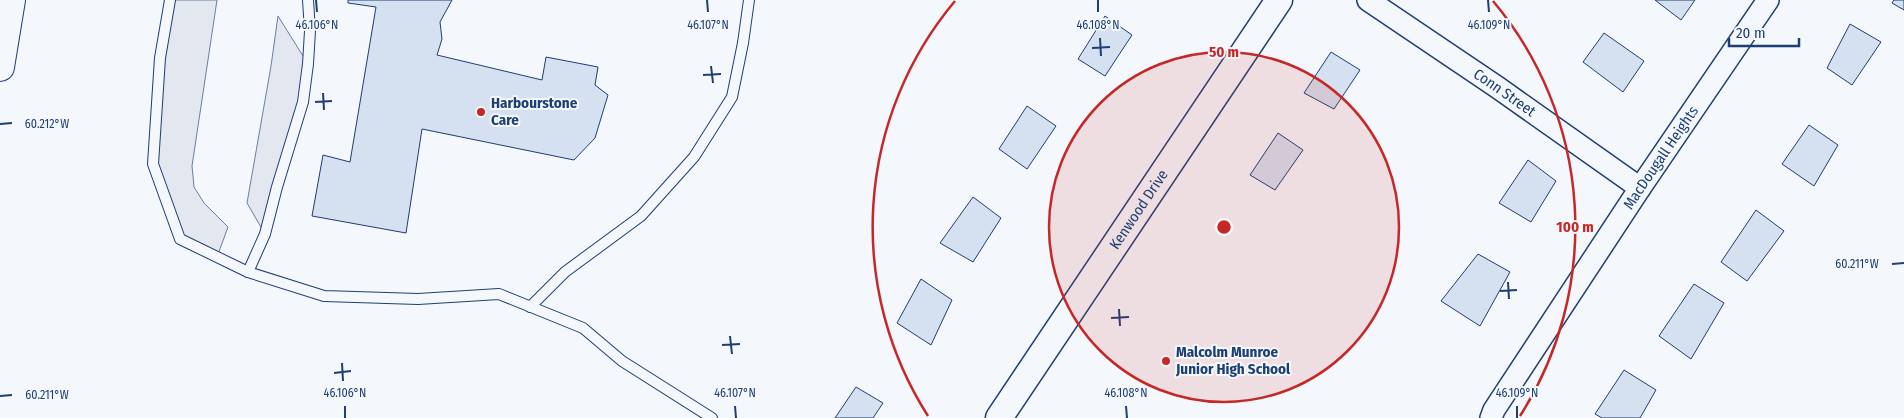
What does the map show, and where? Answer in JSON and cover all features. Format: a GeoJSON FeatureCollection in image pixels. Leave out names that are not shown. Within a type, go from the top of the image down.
{"type":"FeatureCollection","features":[{"type":"Feature","properties":{"kind":"highway"},"geometry":{"type":"LineString","coordinates":[[0,67],[11,0]]}},
{"type":"Feature","properties":{"kind":"street","name":"Kenwood Drive"},"geometry":{"type":"LineString","coordinates":[[999,418],[1279,0]]}},
{"type":"Feature","properties":{"kind":"street","name":"Conn Street"},"geometry":{"type":"LineString","coordinates":[[1368,0],[1498,87],[1640,188]]}},
{"type":"Feature","properties":{"kind":"street","name":"MacDougall Heights"},"geometry":{"type":"LineString","coordinates":[[1491,418],[1494,410],[1640,188],[1768,0]]}},
{"type":"Feature","properties":{"kind":"lane"},"geometry":{"type":"LineString","coordinates":[[170,0],[160,58],[153,164],[180,239],[248,272],[324,296],[418,299],[498,294],[583,328],[622,361],[712,418]]}},
{"type":"Feature","properties":{"kind":"lane"},"geometry":{"type":"LineString","coordinates":[[248,272],[265,234],[276,187],[303,102],[310,31],[308,0]]}},
{"type":"Feature","properties":{"kind":"lane"},"geometry":{"type":"LineString","coordinates":[[530,307],[565,272],[641,216],[694,157],[732,97],[743,43],[749,0]]}},
{"type":"Feature","properties":{"kind":"shaded area"},"geometry":{"type":"Polygon","coordinates":[[[170,0],[217,0],[192,166],[194,187],[204,203],[228,227],[217,257],[180,239],[153,164],[170,0]]]}},
{"type":"Feature","properties":{"kind":"shaded area"},"geometry":{"type":"Polygon","coordinates":[[[278,16],[308,64],[265,234],[247,203],[278,16]]]}},
{"type":"Feature","properties":{"kind":"building","name":"Harbourstone Care"},"geometry":{"type":"Polygon","coordinates":[[[348,0],[452,0],[440,22],[442,39],[437,55],[542,80],[546,57],[598,67],[595,85],[608,95],[595,138],[574,160],[422,129],[406,233],[312,216],[323,155],[350,162],[376,7],[348,3],[348,0]]]}},
{"type":"Feature","properties":{"kind":"building"},"geometry":{"type":"Polygon","coordinates":[[[1655,0],[1695,0],[1681,20],[1655,0]]]}},
{"type":"Feature","properties":{"kind":"building"},"geometry":{"type":"Polygon","coordinates":[[[1894,0],[1904,0],[1904,10],[1892,3],[1894,0]]]}},
{"type":"Feature","properties":{"kind":"building"},"geometry":{"type":"Polygon","coordinates":[[[1105,16],[1132,35],[1105,76],[1078,59],[1105,16]]]}},
{"type":"Feature","properties":{"kind":"building"},"geometry":{"type":"Polygon","coordinates":[[[1850,24],[1881,42],[1852,85],[1827,68],[1850,24]]]}},
{"type":"Feature","properties":{"kind":"building"},"geometry":{"type":"Polygon","coordinates":[[[1604,33],[1644,61],[1623,92],[1583,62],[1604,33]]]}},
{"type":"Feature","properties":{"kind":"building"},"geometry":{"type":"Polygon","coordinates":[[[1331,52],[1360,70],[1334,109],[1304,93],[1331,52]]]}},
{"type":"Feature","properties":{"kind":"building"},"geometry":{"type":"Polygon","coordinates":[[[1027,106],[1056,126],[1027,169],[999,149],[1027,106]]]}},
{"type":"Feature","properties":{"kind":"building"},"geometry":{"type":"Polygon","coordinates":[[[1809,125],[1838,145],[1814,186],[1782,164],[1809,125]]]}},
{"type":"Feature","properties":{"kind":"building"},"geometry":{"type":"Polygon","coordinates":[[[1278,133],[1303,150],[1275,190],[1250,175],[1278,133]]]}},
{"type":"Feature","properties":{"kind":"building"},"geometry":{"type":"Polygon","coordinates":[[[1528,160],[1556,181],[1531,222],[1499,203],[1528,160]]]}},
{"type":"Feature","properties":{"kind":"building"},"geometry":{"type":"Polygon","coordinates":[[[973,197],[1001,218],[973,262],[940,243],[973,197]]]}},
{"type":"Feature","properties":{"kind":"building"},"geometry":{"type":"Polygon","coordinates":[[[1756,210],[1784,231],[1747,281],[1721,262],[1756,210]]]}},
{"type":"Feature","properties":{"kind":"building"},"geometry":{"type":"Polygon","coordinates":[[[1478,254],[1510,272],[1480,326],[1441,301],[1478,254]]]}},
{"type":"Feature","properties":{"kind":"building"},"geometry":{"type":"Polygon","coordinates":[[[921,279],[952,300],[931,345],[897,323],[921,279]]]}},
{"type":"Feature","properties":{"kind":"building"},"geometry":{"type":"Polygon","coordinates":[[[1694,284],[1724,303],[1691,359],[1659,336],[1694,284]]]}},
{"type":"Feature","properties":{"kind":"building"},"geometry":{"type":"Polygon","coordinates":[[[1624,370],[1656,390],[1640,418],[1602,418],[1595,414],[1624,370]]]}},
{"type":"Feature","properties":{"kind":"building"},"geometry":{"type":"Polygon","coordinates":[[[856,387],[883,403],[873,418],[835,418],[856,387]]]}},
{"type":"Feature","properties":{"kind":"place","name":"Harbourstone Care"},"geometry":{"type":"Point","coordinates":[481,112]}},
{"type":"Feature","properties":{"kind":"place","name":"Malcolm Munroe Junior High School"},"geometry":{"type":"Point","coordinates":[1166,361]}}]}
